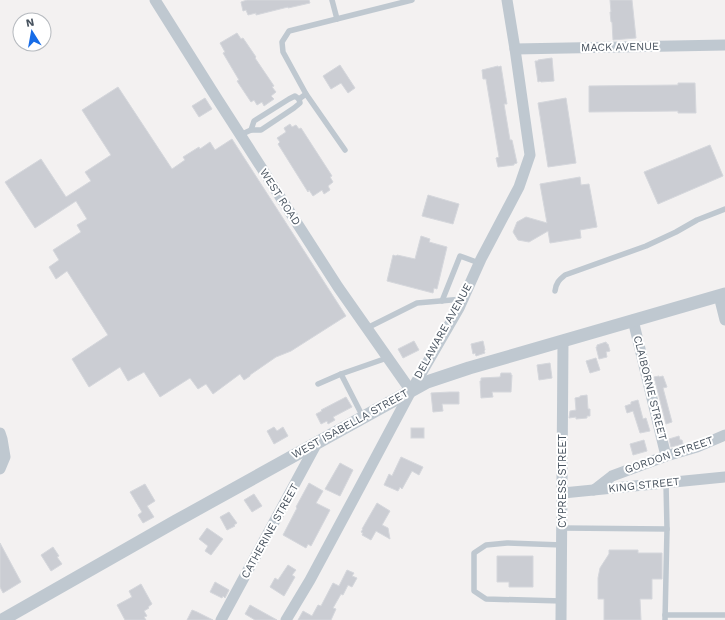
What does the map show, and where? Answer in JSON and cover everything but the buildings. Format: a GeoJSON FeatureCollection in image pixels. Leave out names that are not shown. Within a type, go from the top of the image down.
{"type":"FeatureCollection","features":[{"type":"Feature","properties":{"kind":"street","name":"WEST ROAD"},"geometry":{"type":"LineString","coordinates":[[155,0],[338,287],[411,391]]}},
{"type":"Feature","properties":{"kind":"street","name":"DELAWARE AVENUE"},"geometry":{"type":"LineString","coordinates":[[286,620],[310,580],[411,391],[459,308],[479,263],[519,187],[530,155],[507,0]]}},
{"type":"Feature","properties":{"kind":"street","name":"MACK AVENUE"},"geometry":{"type":"LineString","coordinates":[[515,49],[725,45]]}},
{"type":"Feature","properties":{"kind":"street","name":"WEST ISABELLA STREET"},"geometry":{"type":"LineString","coordinates":[[2,620],[318,441],[427,382],[446,375],[722,295]]}},
{"type":"Feature","properties":{"kind":"street"},"geometry":{"type":"LineString","coordinates":[[722,295],[725,320]]}},
{"type":"Feature","properties":{"kind":"street","name":"CLAIBORNE STREET"},"geometry":{"type":"LineString","coordinates":[[633,320],[666,456]]}},
{"type":"Feature","properties":{"kind":"street","name":"CYPRESS STREET"},"geometry":{"type":"LineString","coordinates":[[561,620],[563,341]]}},
{"type":"Feature","properties":{"kind":"street"},"geometry":{"type":"LineString","coordinates":[[0,433],[4,457],[0,469]]}},
{"type":"Feature","properties":{"kind":"street","name":"GORDON STREET"},"geometry":{"type":"LineString","coordinates":[[594,490],[612,476],[666,456],[697,447],[725,435]]}},
{"type":"Feature","properties":{"kind":"street","name":"CATHERINE STREET"},"geometry":{"type":"LineString","coordinates":[[221,620],[318,441]]}},
{"type":"Feature","properties":{"kind":"street","name":"KING STREET"},"geometry":{"type":"LineString","coordinates":[[563,494],[725,477]]}},
{"type":"Feature","properties":{"kind":"lane"},"geometry":{"type":"LineString","coordinates":[[332,0],[337,19]]}},
{"type":"Feature","properties":{"kind":"lane"},"geometry":{"type":"LineString","coordinates":[[345,150],[306,94],[283,52],[282,42],[289,31],[412,0]]}},
{"type":"Feature","properties":{"kind":"lane"},"geometry":{"type":"LineString","coordinates":[[240,135],[251,130],[261,130],[294,108],[300,103],[299,99],[306,94]]}},
{"type":"Feature","properties":{"kind":"lane"},"geometry":{"type":"LineString","coordinates":[[251,130],[254,121],[295,96],[299,99]]}},
{"type":"Feature","properties":{"kind":"lane"},"geometry":{"type":"LineString","coordinates":[[555,291],[559,280],[565,275],[646,246],[697,220],[725,209]]}},
{"type":"Feature","properties":{"kind":"lane"},"geometry":{"type":"LineString","coordinates":[[442,301],[460,256],[479,263]]}},
{"type":"Feature","properties":{"kind":"lane"},"geometry":{"type":"LineString","coordinates":[[367,328],[417,303],[462,299]]}},
{"type":"Feature","properties":{"kind":"lane"},"geometry":{"type":"LineString","coordinates":[[318,384],[341,374],[387,358]]}},
{"type":"Feature","properties":{"kind":"lane"},"geometry":{"type":"LineString","coordinates":[[341,374],[363,417]]}},
{"type":"Feature","properties":{"kind":"lane"},"geometry":{"type":"LineString","coordinates":[[666,483],[667,529],[665,618],[725,615]]}},
{"type":"Feature","properties":{"kind":"lane"},"geometry":{"type":"LineString","coordinates":[[562,528],[667,529]]}},
{"type":"Feature","properties":{"kind":"lane"},"geometry":{"type":"LineString","coordinates":[[562,545],[507,543],[486,545],[474,553],[474,591],[486,599],[562,601]]}}]}
